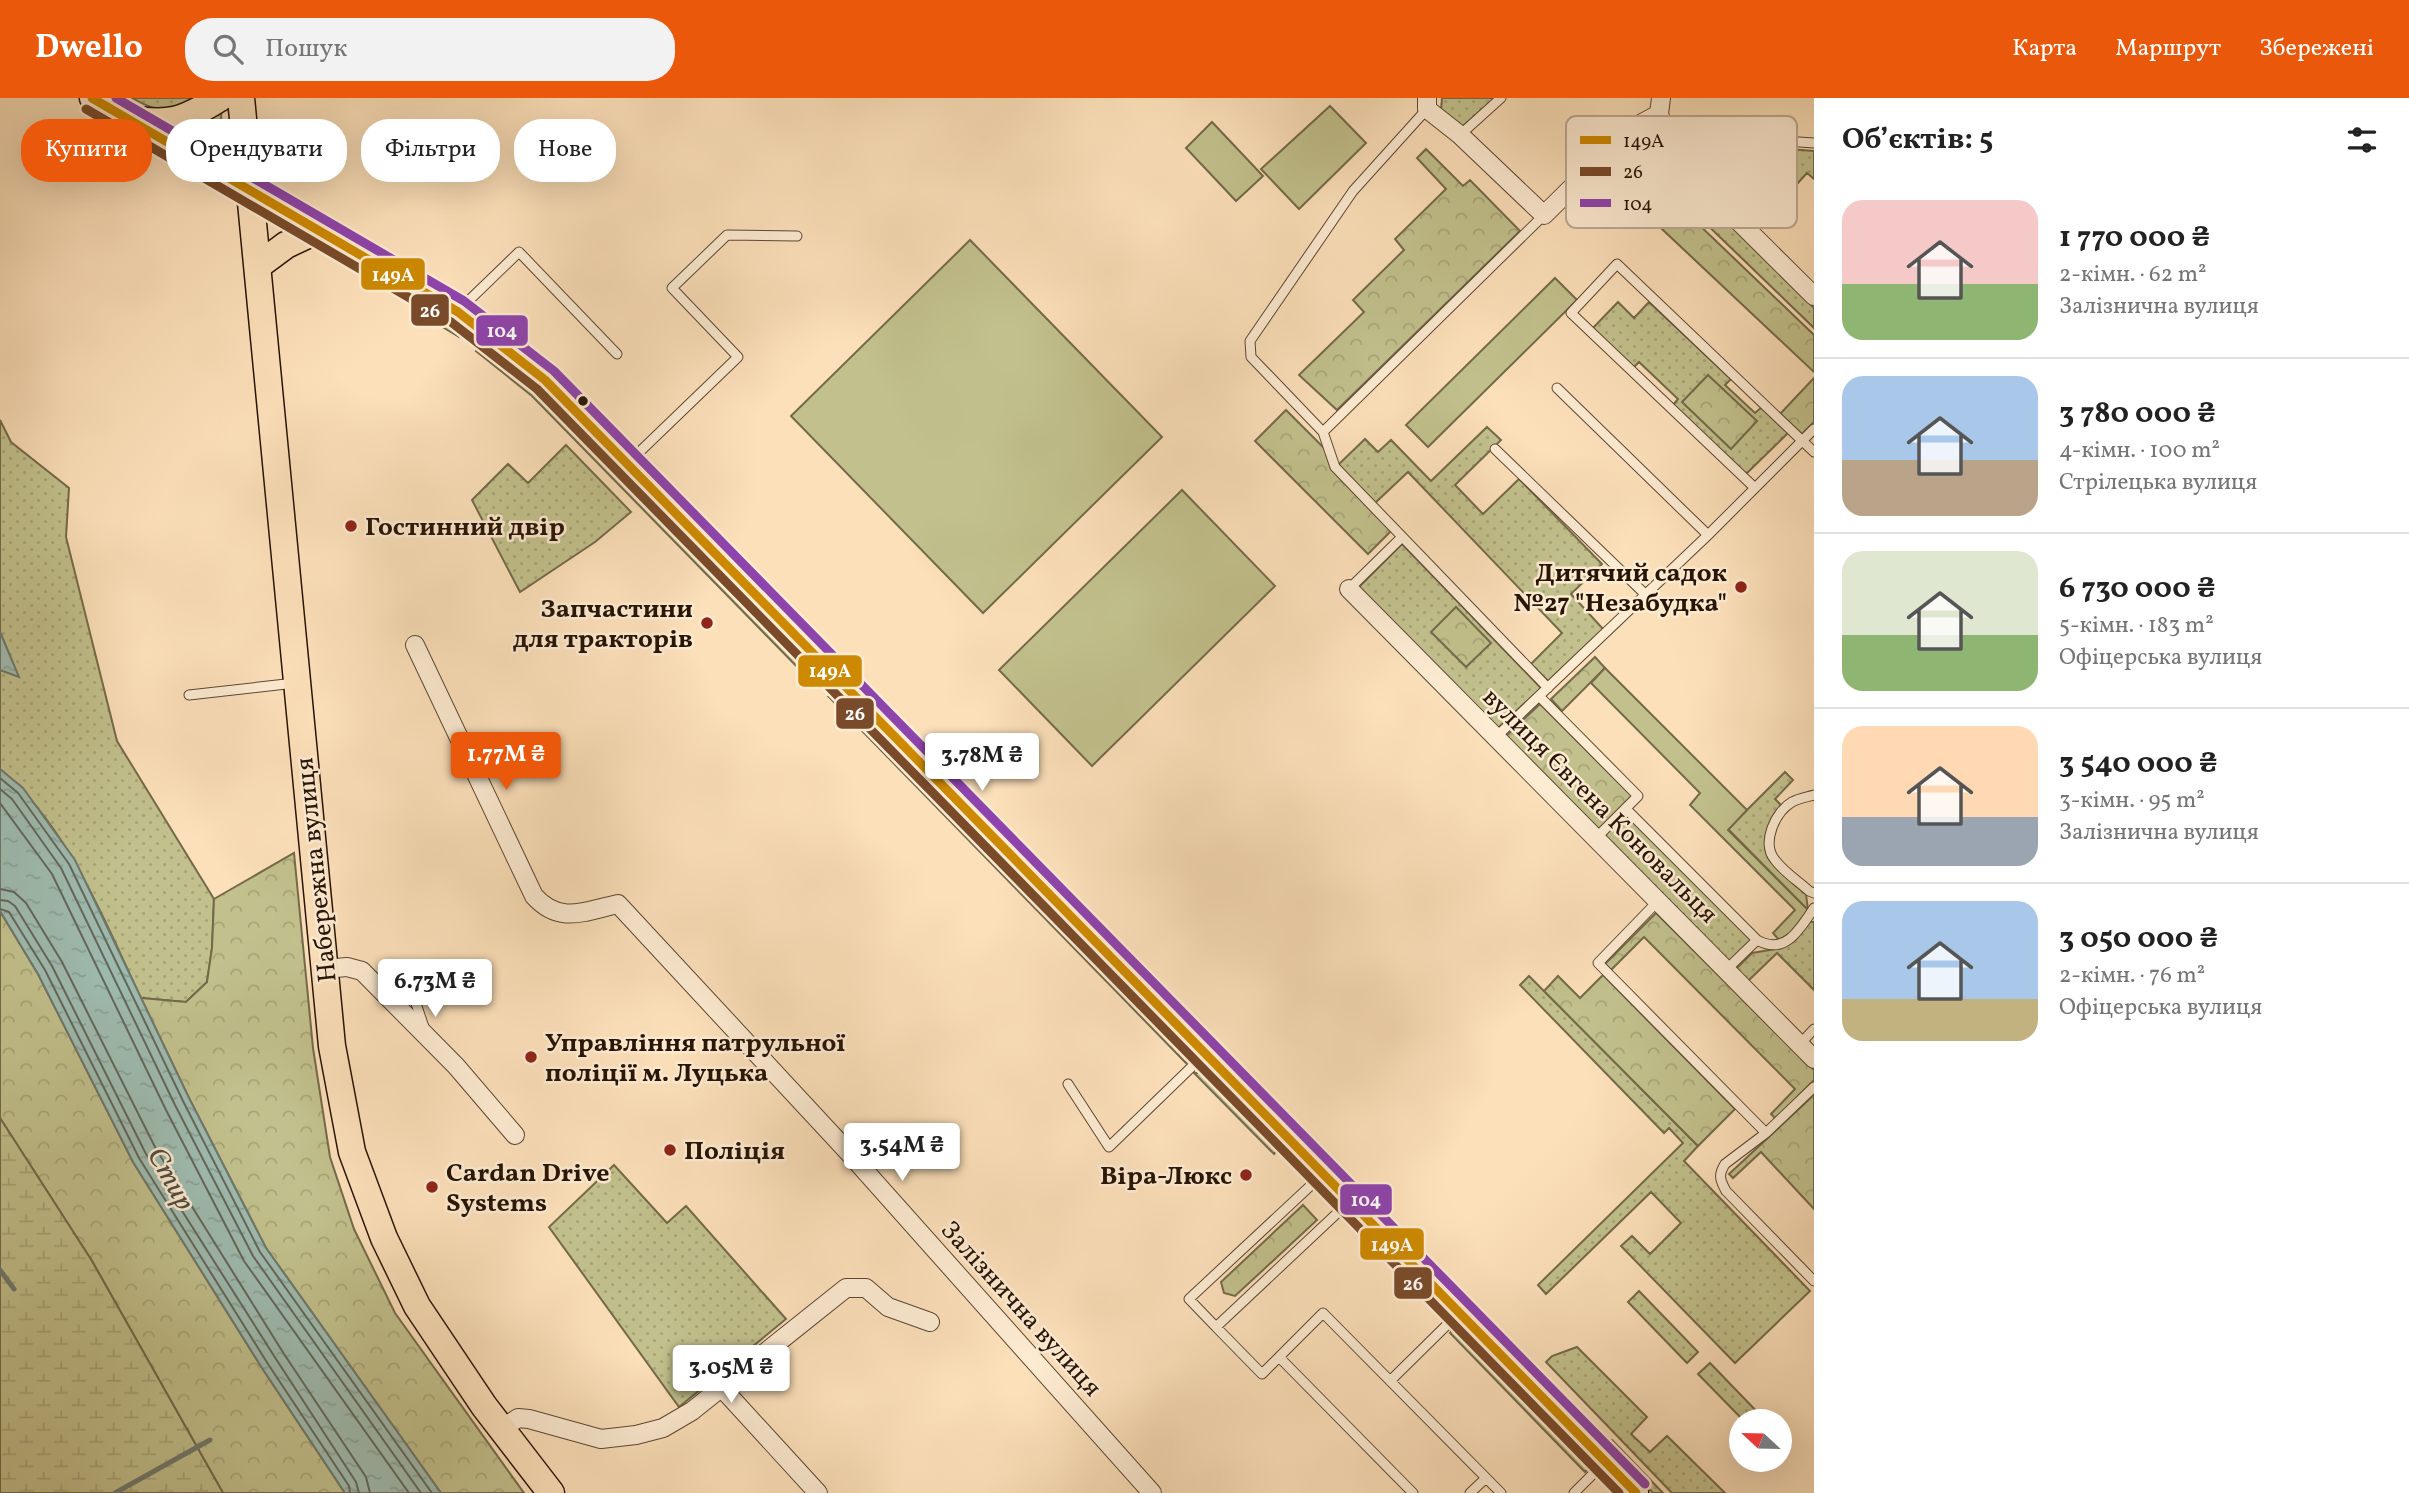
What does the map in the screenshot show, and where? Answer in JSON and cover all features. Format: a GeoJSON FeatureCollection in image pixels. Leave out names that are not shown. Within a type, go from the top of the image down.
{"type":"FeatureCollection","features":[{"type":"Feature","properties":{"kind":"main road"},"geometry":{"type":"LineString","coordinates":[[126,118],[169,122],[187,117],[220,98]]}},
{"type":"Feature","properties":{"kind":"main road","name":"Набережна вулиця"},"geometry":{"type":"LineString","coordinates":[[241,98],[332,1046],[352,1152],[384,1238],[417,1306],[484,1406],[551,1493]]}},
{"type":"Feature","properties":{"kind":"main road"},"geometry":{"type":"LineString","coordinates":[[259,265],[286,245],[318,230]]}},
{"type":"Feature","properties":{"kind":"street"},"geometry":{"type":"LineString","coordinates":[[92,98],[458,312],[545,380],[1636,1493]]}},
{"type":"Feature","properties":{"kind":"street"},"geometry":{"type":"LineString","coordinates":[[1427,103],[1544,215],[1566,194]]}},
{"type":"Feature","properties":{"kind":"street"},"geometry":{"type":"LineString","coordinates":[[1745,228],[1814,296]]}},
{"type":"Feature","properties":{"kind":"street","name":"вулиця Євгена Коновальця"},"geometry":{"type":"LineString","coordinates":[[1349,589],[1814,1059]]}},
{"type":"Feature","properties":{"kind":"street","name":"Залізнична вулиця"},"geometry":{"type":"LineString","coordinates":[[415,645],[534,896],[544,908],[570,914],[618,904],[849,1153],[1152,1493]]}},
{"type":"Feature","properties":{"kind":"street"},"geometry":{"type":"LineString","coordinates":[[324,969],[347,967],[362,971],[456,1066],[515,1135]]}},
{"type":"Feature","properties":{"kind":"street"},"geometry":{"type":"LineString","coordinates":[[502,1429],[518,1418],[601,1439],[635,1436],[663,1428],[692,1411],[846,1287],[866,1288],[888,1307],[930,1322]]}},
{"type":"Feature","properties":{"kind":"street"},"geometry":{"type":"LineString","coordinates":[[721,1387],[818,1493]]}},
{"type":"Feature","properties":{"kind":"lane"},"geometry":{"type":"LineString","coordinates":[[1460,135],[1501,98]]}},
{"type":"Feature","properties":{"kind":"lane"},"geometry":{"type":"LineString","coordinates":[[1427,103],[1353,191],[1250,341],[1251,357],[1323,432],[1335,467],[1548,688]]}},
{"type":"Feature","properties":{"kind":"lane"},"geometry":{"type":"LineString","coordinates":[[1323,432],[1544,215]]}},
{"type":"Feature","properties":{"kind":"lane"},"geometry":{"type":"LineString","coordinates":[[627,464],[738,357],[672,288],[727,235],[797,236]]}},
{"type":"Feature","properties":{"kind":"lane"},"geometry":{"type":"LineString","coordinates":[[458,312],[519,252],[617,354]]}},
{"type":"Feature","properties":{"kind":"lane"},"geometry":{"type":"LineString","coordinates":[[1755,488],[1571,313],[1617,264],[1814,452]]}},
{"type":"Feature","properties":{"kind":"lane"},"geometry":{"type":"LineString","coordinates":[[1557,388],[1708,535]]}},
{"type":"Feature","properties":{"kind":"lane"},"geometry":{"type":"LineString","coordinates":[[1496,737],[1708,535],[1814,429]]}},
{"type":"Feature","properties":{"kind":"lane"},"geometry":{"type":"LineString","coordinates":[[1495,449],[1646,595]]}},
{"type":"Feature","properties":{"kind":"lane"},"geometry":{"type":"LineString","coordinates":[[1349,589],[1402,537]]}},
{"type":"Feature","properties":{"kind":"lane"},"geometry":{"type":"LineString","coordinates":[[189,695],[297,683]]}},
{"type":"Feature","properties":{"kind":"lane"},"geometry":{"type":"LineString","coordinates":[[1539,696],[1639,796],[1596,838]]}},
{"type":"Feature","properties":{"kind":"lane"},"geometry":{"type":"LineString","coordinates":[[1814,795],[1794,801],[1784,808],[1775,821],[1769,848],[1774,859],[1814,893]]}},
{"type":"Feature","properties":{"kind":"lane"},"geometry":{"type":"LineString","coordinates":[[1626,808],[1757,940],[1767,946],[1791,939],[1814,908]]}},
{"type":"Feature","properties":{"kind":"lane"},"geometry":{"type":"LineString","coordinates":[[1658,901],[1598,963],[1766,1133]]}},
{"type":"Feature","properties":{"kind":"lane"},"geometry":{"type":"LineString","coordinates":[[1727,970],[1757,940]]}},
{"type":"Feature","properties":{"kind":"lane"},"geometry":{"type":"LineString","coordinates":[[405,971],[428,1038]]}},
{"type":"Feature","properties":{"kind":"lane"},"geometry":{"type":"LineString","coordinates":[[1800,1044],[1814,1030]]}},
{"type":"Feature","properties":{"kind":"lane"},"geometry":{"type":"LineString","coordinates":[[1068,1084],[1109,1147],[1206,1054]]}},
{"type":"Feature","properties":{"kind":"lane"},"geometry":{"type":"LineString","coordinates":[[1814,1087],[1766,1133],[1725,1164],[1720,1180],[1726,1191],[1814,1281]]}},
{"type":"Feature","properties":{"kind":"lane"},"geometry":{"type":"LineString","coordinates":[[1323,1174],[1189,1299],[1262,1374],[1323,1313],[1501,1493]]}},
{"type":"Feature","properties":{"kind":"lane"},"geometry":{"type":"LineString","coordinates":[[1216,1327],[1350,1201]]}},
{"type":"Feature","properties":{"kind":"lane"},"geometry":{"type":"LineString","coordinates":[[1390,1381],[1459,1312]]}},
{"type":"Feature","properties":{"kind":"lane"},"geometry":{"type":"LineString","coordinates":[[1279,1357],[1413,1493]]}},
{"type":"Feature","properties":{"kind":"lane"},"geometry":{"type":"LineString","coordinates":[[1574,1493],[1606,1462]]}},
{"type":"Feature","properties":{"kind":"lane"},"geometry":{"type":"LineString","coordinates":[[1471,1493],[1486,1478]]}},
{"type":"Feature","properties":{"kind":"green space"},"geometry":{"type":"Polygon","coordinates":[[[132,98],[194,98],[177,107],[163,110],[149,107],[132,98]]]}},
{"type":"Feature","properties":{"kind":"green space"},"geometry":{"type":"Polygon","coordinates":[[[1442,98],[1495,98],[1462,127],[1441,110],[1442,98]]]}},
{"type":"Feature","properties":{"kind":"green space"},"geometry":{"type":"Polygon","coordinates":[[[1330,106],[1366,143],[1299,209],[1261,169],[1330,106]]]}},
{"type":"Feature","properties":{"kind":"green space"},"geometry":{"type":"Polygon","coordinates":[[[221,107],[221,119],[202,119],[221,107]]]}},
{"type":"Feature","properties":{"kind":"green space"},"geometry":{"type":"Polygon","coordinates":[[[1212,122],[1263,176],[1236,201],[1186,148],[1212,122]]]}},
{"type":"Feature","properties":{"kind":"green space"},"geometry":{"type":"Polygon","coordinates":[[[1426,149],[1463,186],[1470,180],[1520,231],[1337,410],[1299,375],[1364,312],[1353,300],[1404,250],[1395,239],[1446,189],[1417,158],[1426,149]]]}},
{"type":"Feature","properties":{"kind":"green space"},"geometry":{"type":"Polygon","coordinates":[[[1797,150],[1814,151],[1814,179],[1807,173],[1797,184],[1797,150]]]}},
{"type":"Feature","properties":{"kind":"green space"},"geometry":{"type":"Polygon","coordinates":[[[1661,228],[1702,228],[1814,335],[1814,372],[1661,228]]]}},
{"type":"Feature","properties":{"kind":"green space"},"geometry":{"type":"Polygon","coordinates":[[[1711,228],[1734,228],[1814,308],[1814,328],[1711,228]]]}},
{"type":"Feature","properties":{"kind":"green space"},"geometry":{"type":"Polygon","coordinates":[[[970,240],[1162,437],[983,613],[791,416],[970,240]]]}},
{"type":"Feature","properties":{"kind":"green space"},"geometry":{"type":"Polygon","coordinates":[[[1555,278],[1577,300],[1428,447],[1406,425],[1555,278]]]}},
{"type":"Feature","properties":{"kind":"green space"},"geometry":{"type":"Polygon","coordinates":[[[411,300],[462,332],[459,337],[411,308],[411,300]]]}},
{"type":"Feature","properties":{"kind":"green space"},"geometry":{"type":"Polygon","coordinates":[[[1618,302],[1634,318],[1649,302],[1731,379],[1725,385],[1755,413],[1762,407],[1789,432],[1746,474],[1673,405],[1678,399],[1639,362],[1633,368],[1592,329],[1618,302]]]}},
{"type":"Feature","properties":{"kind":"green space"},"geometry":{"type":"Polygon","coordinates":[[[481,345],[536,390],[811,670],[811,681],[532,396],[476,351],[481,345]]]}},
{"type":"Feature","properties":{"kind":"green space"},"geometry":{"type":"Polygon","coordinates":[[[1708,375],[1757,421],[1731,449],[1682,402],[1708,375]]]}},
{"type":"Feature","properties":{"kind":"green space"},"geometry":{"type":"Polygon","coordinates":[[[1814,378],[1814,422],[1802,434],[1780,414],[1814,378]]]}},
{"type":"Feature","properties":{"kind":"green space"},"geometry":{"type":"Polygon","coordinates":[[[1286,410],[1325,449],[1331,469],[1391,531],[1368,554],[1255,441],[1286,410]]]}},
{"type":"Feature","properties":{"kind":"green space"},"geometry":{"type":"Polygon","coordinates":[[[0,420],[11,442],[69,488],[66,537],[117,741],[214,899],[212,948],[207,982],[186,1002],[141,998],[98,906],[65,846],[46,818],[0,769],[0,670],[18,676],[0,632],[0,420]]]}},
{"type":"Feature","properties":{"kind":"green space"},"geometry":{"type":"Polygon","coordinates":[[[1487,427],[1501,440],[1455,485],[1483,514],[1519,479],[1602,564],[1571,594],[1603,629],[1548,681],[1531,664],[1562,633],[1408,472],[1375,503],[1338,465],[1365,439],[1378,452],[1391,440],[1431,481],[1487,427]]]}},
{"type":"Feature","properties":{"kind":"green space"},"geometry":{"type":"Polygon","coordinates":[[[566,445],[631,512],[595,542],[520,592],[472,500],[508,464],[528,483],[566,445]]]}},
{"type":"Feature","properties":{"kind":"green space"},"geometry":{"type":"Polygon","coordinates":[[[1182,490],[1275,586],[1092,766],[999,670],[1182,490]]]}},
{"type":"Feature","properties":{"kind":"green space"},"geometry":{"type":"Polygon","coordinates":[[[1402,544],[1541,688],[1497,729],[1357,589],[1402,544]]]}},
{"type":"Feature","properties":{"kind":"green space"},"geometry":{"type":"Polygon","coordinates":[[[1456,607],[1491,643],[1466,667],[1431,632],[1456,607]]]}},
{"type":"Feature","properties":{"kind":"green space"},"geometry":{"type":"Polygon","coordinates":[[[1595,657],[1605,668],[1562,711],[1551,699],[1595,657]]]}},
{"type":"Feature","properties":{"kind":"green space"},"geometry":{"type":"Polygon","coordinates":[[[1605,668],[1747,810],[1728,830],[1808,910],[1788,936],[1779,940],[1773,933],[1795,910],[1690,805],[1700,793],[1591,683],[1605,668]]]}},
{"type":"Feature","properties":{"kind":"green space"},"geometry":{"type":"Polygon","coordinates":[[[829,697],[838,697],[1189,1060],[1186,1063],[829,697]]]}},
{"type":"Feature","properties":{"kind":"green space"},"geometry":{"type":"Polygon","coordinates":[[[1540,704],[1632,796],[1597,831],[1505,737],[1540,704]]]}},
{"type":"Feature","properties":{"kind":"green space"},"geometry":{"type":"Polygon","coordinates":[[[1785,772],[1793,780],[1775,799],[1781,805],[1767,831],[1766,850],[1776,867],[1806,894],[1808,910],[1728,829],[1785,772]]]}},
{"type":"Feature","properties":{"kind":"green space"},"geometry":{"type":"Polygon","coordinates":[[[1626,812],[1752,940],[1728,963],[1602,836],[1626,812]]]}},
{"type":"Feature","properties":{"kind":"green space"},"geometry":{"type":"Polygon","coordinates":[[[294,853],[313,1048],[330,1157],[354,1229],[395,1313],[524,1493],[441,1493],[266,1248],[141,998],[186,1002],[207,982],[212,948],[214,899],[294,853]]]}},
{"type":"Feature","properties":{"kind":"green space"},"geometry":{"type":"Polygon","coordinates":[[[0,911],[38,974],[133,1162],[262,1368],[345,1493],[223,1493],[92,1261],[0,1118],[0,911]]]}},
{"type":"Feature","properties":{"kind":"green space"},"geometry":{"type":"Polygon","coordinates":[[[1656,913],[1814,1070],[1814,1080],[1776,1119],[1771,1114],[1795,1089],[1644,937],[1611,970],[1605,964],[1656,913]]]}},
{"type":"Feature","properties":{"kind":"green space"},"geometry":{"type":"Polygon","coordinates":[[[1810,922],[1814,922],[1814,990],[1777,953],[1747,982],[1735,970],[1752,953],[1781,948],[1793,942],[1810,922]]]}},
{"type":"Feature","properties":{"kind":"green space"},"geometry":{"type":"Polygon","coordinates":[[[1603,975],[1735,1109],[1698,1146],[1544,991],[1558,976],[1580,998],[1603,975]]]}},
{"type":"Feature","properties":{"kind":"green space"},"geometry":{"type":"Polygon","coordinates":[[[1529,976],[1698,1146],[1684,1161],[1810,1291],[1735,1363],[1621,1246],[1632,1236],[1650,1254],[1681,1223],[1651,1192],[1546,1294],[1538,1285],[1683,1143],[1669,1128],[1664,1133],[1520,985],[1529,976]]]}},
{"type":"Feature","properties":{"kind":"green space"},"geometry":{"type":"Polygon","coordinates":[[[1194,1073],[1203,1073],[1278,1149],[1274,1154],[1194,1073]]]}},
{"type":"Feature","properties":{"kind":"green space"},"geometry":{"type":"Polygon","coordinates":[[[1814,1095],[1814,1209],[1761,1152],[1733,1178],[1729,1174],[1814,1095]]]}},
{"type":"Feature","properties":{"kind":"green space"},"geometry":{"type":"Polygon","coordinates":[[[0,1118],[92,1261],[223,1493],[0,1493],[0,1118]]]}},
{"type":"Feature","properties":{"kind":"green space"},"geometry":{"type":"Polygon","coordinates":[[[614,1165],[667,1223],[686,1206],[786,1319],[679,1407],[549,1227],[614,1165]]]}},
{"type":"Feature","properties":{"kind":"green space"},"geometry":{"type":"Polygon","coordinates":[[[1303,1205],[1317,1220],[1235,1296],[1224,1293],[1221,1282],[1303,1205]]]}},
{"type":"Feature","properties":{"kind":"green space"},"geometry":{"type":"Polygon","coordinates":[[[1639,1291],[1698,1352],[1687,1363],[1628,1302],[1639,1291]]]}},
{"type":"Feature","properties":{"kind":"green space"},"geometry":{"type":"Polygon","coordinates":[[[1453,1329],[1588,1469],[1585,1472],[1450,1333],[1453,1329]]]}},
{"type":"Feature","properties":{"kind":"green space"},"geometry":{"type":"Polygon","coordinates":[[[1577,1347],[1647,1417],[1631,1434],[1650,1452],[1667,1436],[1725,1493],[1672,1493],[1546,1362],[1552,1356],[1577,1347]]]}},
{"type":"Feature","properties":{"kind":"green space"},"geometry":{"type":"Polygon","coordinates":[[[1710,1363],[1754,1409],[1732,1409],[1698,1374],[1710,1363]]]}},
{"type":"Feature","properties":{"kind":"green space"},"geometry":{"type":"Polygon","coordinates":[[[1612,1440],[1663,1493],[1653,1493],[1606,1445],[1612,1440]]]}},
{"type":"Feature","properties":{"kind":"water"},"geometry":{"type":"Polygon","coordinates":[[[0,632],[19,677],[0,670],[0,632]]]}},
{"type":"Feature","properties":{"kind":"water","name":"Стир"},"geometry":{"type":"Polygon","coordinates":[[[0,769],[23,788],[75,860],[189,1098],[266,1248],[441,1493],[345,1493],[262,1368],[133,1162],[38,974],[0,911],[0,769]]]}},
{"type":"Feature","properties":{"kind":"waterway"},"geometry":{"type":"LineString","coordinates":[[0,1270],[14,1289]]}},
{"type":"Feature","properties":{"kind":"waterway"},"geometry":{"type":"LineString","coordinates":[[115,1493],[210,1440]]}},
{"type":"Feature","properties":{"kind":"transit line","name":"149А"},"geometry":{"type":"LineString","coordinates":[[92,98],[458,312],[545,380],[1636,1493]]}},
{"type":"Feature","properties":{"kind":"transit line","name":"104"},"geometry":{"type":"LineString","coordinates":[[116,98],[464,301],[554,371],[1645,1484]]}},
{"type":"Feature","properties":{"kind":"transit line","name":"26"},"geometry":{"type":"LineString","coordinates":[[86,109],[451,322],[537,389],[1619,1493]]}},
{"type":"Feature","properties":{"kind":"place","name":"Гостинний двір"},"geometry":{"type":"Point","coordinates":[351,526]}},
{"type":"Feature","properties":{"kind":"place","name":"Дитячий садок №27 \"Незабудка\""},"geometry":{"type":"Point","coordinates":[1741,587]}},
{"type":"Feature","properties":{"kind":"place","name":"Запчастини для тракторів"},"geometry":{"type":"Point","coordinates":[707,623]}},
{"type":"Feature","properties":{"kind":"place","name":"Управління патрульної поліції м. Луцька"},"geometry":{"type":"Point","coordinates":[531,1057]}},
{"type":"Feature","properties":{"kind":"place","name":"Поліція"},"geometry":{"type":"Point","coordinates":[670,1150]}},
{"type":"Feature","properties":{"kind":"place","name":"Віра-Люкс"},"geometry":{"type":"Point","coordinates":[1246,1175]}},
{"type":"Feature","properties":{"kind":"place","name":"Cardan Drive Systems"},"geometry":{"type":"Point","coordinates":[432,1187]}}]}
